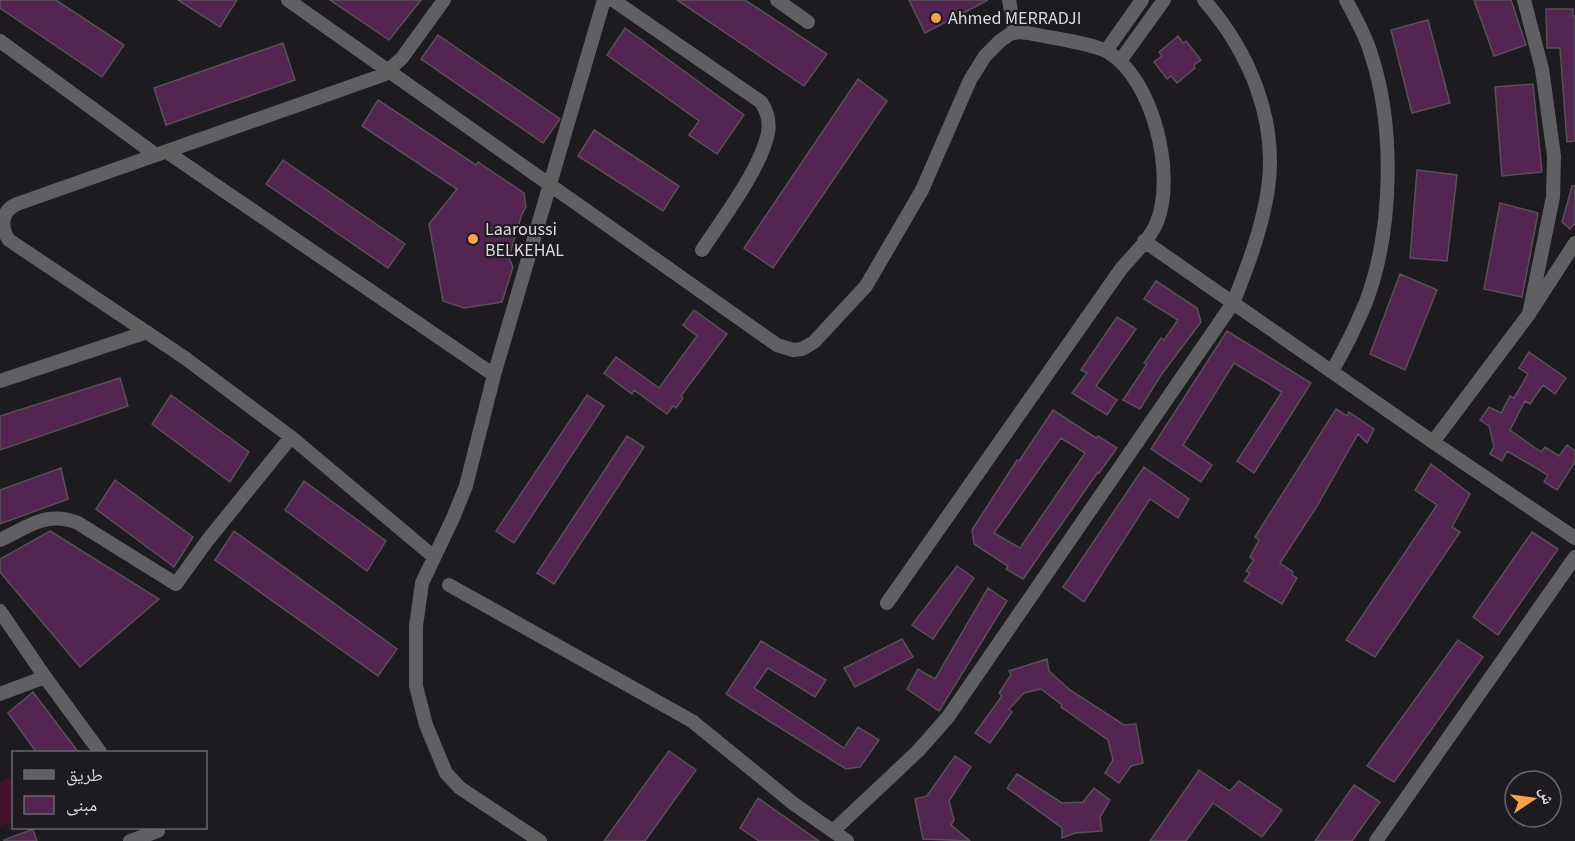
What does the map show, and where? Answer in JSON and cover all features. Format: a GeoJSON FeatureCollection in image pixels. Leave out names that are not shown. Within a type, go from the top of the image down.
{"type":"FeatureCollection","features":[{"type":"Feature","properties":{"kind":"street"},"geometry":{"type":"LineString","coordinates":[[288,0],[777,345],[793,350],[802,349],[814,342],[866,286],[922,190],[970,80],[985,56],[1000,41],[1015,33],[1028,33],[1099,48],[1120,61],[1138,84],[1153,120],[1162,153],[1164,178],[1157,221],[886,603]]}},
{"type":"Feature","properties":{"kind":"street"},"geometry":{"type":"LineString","coordinates":[[434,557],[291,437],[185,357],[9,240],[2,225],[4,214],[12,206],[375,78],[390,70],[402,58],[444,0]]}},
{"type":"Feature","properties":{"kind":"street"},"geometry":{"type":"LineString","coordinates":[[540,841],[460,788],[446,773],[426,725],[416,686],[416,626],[422,583],[466,486],[494,375],[604,0]]}},
{"type":"Feature","properties":{"kind":"street"},"geometry":{"type":"LineString","coordinates":[[613,0],[761,102],[766,110],[768,131],[763,149],[738,194],[702,250]]}},
{"type":"Feature","properties":{"kind":"street"},"geometry":{"type":"LineString","coordinates":[[777,0],[808,22]]}},
{"type":"Feature","properties":{"kind":"street"},"geometry":{"type":"LineString","coordinates":[[1009,0],[1015,33]]}},
{"type":"Feature","properties":{"kind":"street"},"geometry":{"type":"LineString","coordinates":[[1106,51],[1142,0]]}},
{"type":"Feature","properties":{"kind":"street"},"geometry":{"type":"LineString","coordinates":[[1120,61],[1164,0]]}},
{"type":"Feature","properties":{"kind":"street"},"geometry":{"type":"LineString","coordinates":[[833,831],[918,751],[948,717],[1233,303],[1250,259],[1268,188],[1267,121],[1244,56],[1224,23],[1204,0]]}},
{"type":"Feature","properties":{"kind":"street"},"geometry":{"type":"LineString","coordinates":[[1332,371],[1350,340],[1367,300],[1380,252],[1389,151],[1383,103],[1371,53],[1346,0]]}},
{"type":"Feature","properties":{"kind":"street"},"geometry":{"type":"LineString","coordinates":[[1524,0],[1542,69],[1554,156],[1553,197],[1529,314]]}},
{"type":"Feature","properties":{"kind":"street"},"geometry":{"type":"LineString","coordinates":[[0,41],[161,154],[494,375]]}},
{"type":"Feature","properties":{"kind":"street"},"geometry":{"type":"LineString","coordinates":[[1144,240],[1575,538]]}},
{"type":"Feature","properties":{"kind":"street"},"geometry":{"type":"LineString","coordinates":[[1433,442],[1529,314],[1575,243]]}},
{"type":"Feature","properties":{"kind":"street"},"geometry":{"type":"LineString","coordinates":[[0,381],[147,332]]}},
{"type":"Feature","properties":{"kind":"street"},"geometry":{"type":"LineString","coordinates":[[0,540],[42,520],[55,517],[66,518],[78,523],[176,584],[207,541],[291,437]]}},
{"type":"Feature","properties":{"kind":"street"},"geometry":{"type":"LineString","coordinates":[[1376,841],[1575,557]]}},
{"type":"Feature","properties":{"kind":"street"},"geometry":{"type":"LineString","coordinates":[[449,585],[692,721],[794,804],[847,841]]}},
{"type":"Feature","properties":{"kind":"street"},"geometry":{"type":"LineString","coordinates":[[0,611],[99,751]]}},
{"type":"Feature","properties":{"kind":"street"},"geometry":{"type":"LineString","coordinates":[[0,694],[45,677]]}},
{"type":"Feature","properties":{"kind":"street"},"geometry":{"type":"LineString","coordinates":[[130,841],[159,833]]}},
{"type":"Feature","properties":{"kind":"shaded area"},"geometry":{"type":"Polygon","coordinates":[[[12,777],[12,822],[0,826],[0,782],[12,777]]]}},
{"type":"Feature","properties":{"kind":"building"},"geometry":{"type":"Polygon","coordinates":[[[0,0],[56,0],[124,45],[102,77],[0,8],[0,0]]]}},
{"type":"Feature","properties":{"kind":"building"},"geometry":{"type":"Polygon","coordinates":[[[178,0],[237,0],[220,27],[178,0]]]}},
{"type":"Feature","properties":{"kind":"building"},"geometry":{"type":"Polygon","coordinates":[[[330,0],[421,0],[389,40],[330,0]]]}},
{"type":"Feature","properties":{"kind":"building"},"geometry":{"type":"Polygon","coordinates":[[[677,0],[745,0],[827,54],[804,86],[677,0]]]}},
{"type":"Feature","properties":{"kind":"building","name":"Ahmed MERRADJI"},"geometry":{"type":"Polygon","coordinates":[[[909,0],[988,0],[925,33],[909,0]]]}},
{"type":"Feature","properties":{"kind":"building"},"geometry":{"type":"Polygon","coordinates":[[[1474,0],[1511,0],[1526,45],[1494,56],[1474,0]]]}},
{"type":"Feature","properties":{"kind":"building"},"geometry":{"type":"Polygon","coordinates":[[[1546,9],[1573,9],[1573,16],[1575,16],[1575,141],[1567,142],[1560,48],[1547,48],[1546,9]]]}},
{"type":"Feature","properties":{"kind":"building"},"geometry":{"type":"Polygon","coordinates":[[[1428,20],[1450,103],[1412,113],[1391,30],[1428,20]]]}},
{"type":"Feature","properties":{"kind":"building"},"geometry":{"type":"Polygon","coordinates":[[[625,28],[744,115],[717,154],[689,135],[699,121],[607,55],[625,28]]]}},
{"type":"Feature","properties":{"kind":"building"},"geometry":{"type":"Polygon","coordinates":[[[438,35],[560,119],[543,143],[421,59],[438,35]]]}},
{"type":"Feature","properties":{"kind":"building"},"geometry":{"type":"Polygon","coordinates":[[[1178,36],[1183,43],[1186,41],[1201,60],[1177,83],[1171,76],[1167,79],[1154,62],[1162,56],[1159,52],[1178,36]]]}},
{"type":"Feature","properties":{"kind":"building"},"geometry":{"type":"Polygon","coordinates":[[[283,43],[295,80],[166,125],[154,88],[283,43]]]}},
{"type":"Feature","properties":{"kind":"building"},"geometry":{"type":"Polygon","coordinates":[[[858,79],[887,101],[773,268],[744,248],[858,79]]]}},
{"type":"Feature","properties":{"kind":"building"},"geometry":{"type":"Polygon","coordinates":[[[1533,84],[1542,172],[1502,176],[1495,87],[1533,84]]]}},
{"type":"Feature","properties":{"kind":"building","name":"Laaroussi BELKEHAL"},"geometry":{"type":"Polygon","coordinates":[[[378,100],[476,165],[478,162],[524,193],[526,207],[510,253],[509,258],[513,267],[502,302],[464,308],[443,301],[429,224],[457,189],[362,126],[378,100]]]}},
{"type":"Feature","properties":{"kind":"building"},"geometry":{"type":"Polygon","coordinates":[[[594,130],[679,186],[663,211],[578,156],[594,130]]]}},
{"type":"Feature","properties":{"kind":"building"},"geometry":{"type":"Polygon","coordinates":[[[283,160],[405,244],[388,268],[266,184],[283,160]]]}},
{"type":"Feature","properties":{"kind":"building"},"geometry":{"type":"Polygon","coordinates":[[[1417,170],[1457,175],[1447,261],[1410,258],[1417,170]]]}},
{"type":"Feature","properties":{"kind":"building"},"geometry":{"type":"Polygon","coordinates":[[[1572,186],[1575,186],[1575,223],[1570,229],[1562,222],[1572,186]]]}},
{"type":"Feature","properties":{"kind":"building"},"geometry":{"type":"Polygon","coordinates":[[[1500,203],[1538,213],[1522,297],[1484,289],[1500,203]]]}},
{"type":"Feature","properties":{"kind":"building"},"geometry":{"type":"Polygon","coordinates":[[[1400,274],[1437,290],[1405,370],[1370,354],[1400,274]]]}},
{"type":"Feature","properties":{"kind":"building"},"geometry":{"type":"Polygon","coordinates":[[[1156,281],[1197,308],[1201,322],[1161,375],[1140,409],[1123,400],[1161,338],[1164,340],[1178,320],[1144,299],[1156,281]]]}},
{"type":"Feature","properties":{"kind":"building"},"geometry":{"type":"Polygon","coordinates":[[[694,310],[727,334],[681,396],[683,398],[676,408],[673,406],[667,414],[634,390],[632,394],[604,373],[616,357],[659,388],[697,336],[683,325],[694,310]]]}},
{"type":"Feature","properties":{"kind":"building"},"geometry":{"type":"Polygon","coordinates":[[[1117,317],[1136,329],[1096,386],[1117,400],[1107,415],[1072,393],[1087,373],[1081,370],[1117,317]]]}},
{"type":"Feature","properties":{"kind":"building"},"geometry":{"type":"Polygon","coordinates":[[[1227,331],[1311,383],[1254,473],[1237,461],[1282,392],[1234,363],[1183,445],[1212,465],[1201,482],[1151,449],[1227,331]]]}},
{"type":"Feature","properties":{"kind":"building"},"geometry":{"type":"Polygon","coordinates":[[[1529,352],[1566,378],[1555,394],[1543,385],[1530,404],[1525,401],[1510,430],[1541,452],[1545,447],[1559,456],[1567,445],[1575,451],[1575,462],[1557,490],[1544,482],[1548,475],[1507,451],[1502,461],[1490,454],[1494,446],[1489,426],[1480,420],[1489,407],[1501,413],[1510,396],[1514,398],[1528,374],[1519,368],[1529,352]]]}},
{"type":"Feature","properties":{"kind":"building"},"geometry":{"type":"Polygon","coordinates":[[[120,378],[128,406],[0,450],[0,416],[120,378]]]}},
{"type":"Feature","properties":{"kind":"building"},"geometry":{"type":"Polygon","coordinates":[[[171,395],[249,452],[230,482],[152,424],[171,395]]]}},
{"type":"Feature","properties":{"kind":"building"},"geometry":{"type":"Polygon","coordinates":[[[587,395],[604,406],[514,543],[496,531],[587,395]]]}},
{"type":"Feature","properties":{"kind":"building"},"geometry":{"type":"Polygon","coordinates":[[[1336,409],[1347,416],[1349,412],[1374,429],[1367,443],[1358,434],[1317,506],[1280,563],[1293,572],[1292,575],[1297,578],[1282,604],[1244,581],[1250,573],[1246,571],[1254,560],[1250,557],[1259,540],[1255,537],[1336,409]]]}},
{"type":"Feature","properties":{"kind":"building"},"geometry":{"type":"Polygon","coordinates":[[[1053,410],[1096,438],[1098,436],[1117,448],[1023,579],[1006,569],[1008,566],[974,544],[972,530],[1017,460],[1019,461],[1053,410]],[[1061,438],[994,533],[1020,548],[1085,453],[1061,438]]]}},
{"type":"Feature","properties":{"kind":"building"},"geometry":{"type":"Polygon","coordinates":[[[627,436],[644,447],[554,584],[537,573],[627,436]]]}},
{"type":"Feature","properties":{"kind":"building"},"geometry":{"type":"Polygon","coordinates":[[[1431,464],[1470,494],[1452,527],[1460,532],[1375,657],[1346,640],[1437,505],[1415,490],[1431,464]]]}},
{"type":"Feature","properties":{"kind":"building"},"geometry":{"type":"Polygon","coordinates":[[[1144,467],[1189,499],[1178,518],[1150,499],[1084,602],[1063,587],[1144,467]]]}},
{"type":"Feature","properties":{"kind":"building"},"geometry":{"type":"Polygon","coordinates":[[[61,468],[68,499],[0,524],[0,490],[61,468]]]}},
{"type":"Feature","properties":{"kind":"building"},"geometry":{"type":"Polygon","coordinates":[[[115,480],[193,537],[174,567],[96,509],[115,480]]]}},
{"type":"Feature","properties":{"kind":"building"},"geometry":{"type":"Polygon","coordinates":[[[304,481],[386,541],[367,571],[285,510],[304,481]]]}},
{"type":"Feature","properties":{"kind":"building"},"geometry":{"type":"Polygon","coordinates":[[[50,531],[159,599],[80,667],[0,572],[0,559],[50,531]]]}},
{"type":"Feature","properties":{"kind":"building"},"geometry":{"type":"Polygon","coordinates":[[[234,531],[397,649],[378,676],[215,560],[234,531]]]}},
{"type":"Feature","properties":{"kind":"building"},"geometry":{"type":"Polygon","coordinates":[[[1532,532],[1558,549],[1498,635],[1473,617],[1532,532]]]}},
{"type":"Feature","properties":{"kind":"building"},"geometry":{"type":"Polygon","coordinates":[[[957,566],[974,578],[933,639],[912,625],[957,566]]]}},
{"type":"Feature","properties":{"kind":"building"},"geometry":{"type":"Polygon","coordinates":[[[988,588],[1007,601],[939,711],[907,689],[918,669],[935,679],[988,588]]]}},
{"type":"Feature","properties":{"kind":"building"},"geometry":{"type":"Polygon","coordinates":[[[902,639],[913,657],[855,687],[844,668],[902,639]]]}},
{"type":"Feature","properties":{"kind":"building"},"geometry":{"type":"Polygon","coordinates":[[[1458,640],[1483,657],[1394,782],[1367,766],[1458,640]]]}},
{"type":"Feature","properties":{"kind":"building"},"geometry":{"type":"Polygon","coordinates":[[[761,641],[826,680],[815,697],[768,668],[754,688],[844,748],[858,727],[879,740],[860,767],[846,769],[726,694],[761,641]]]}},
{"type":"Feature","properties":{"kind":"building"},"geometry":{"type":"Polygon","coordinates":[[[1047,659],[1049,671],[1070,690],[1124,725],[1136,724],[1143,763],[1131,766],[1119,783],[1105,773],[1113,760],[1108,740],[1061,707],[1062,705],[1041,689],[1024,693],[1009,709],[1012,712],[990,743],[975,733],[1002,696],[999,693],[1011,675],[1009,671],[1047,659]]]}},
{"type":"Feature","properties":{"kind":"building"},"geometry":{"type":"Polygon","coordinates":[[[33,692],[77,751],[36,751],[8,713],[33,692]]]}},
{"type":"Feature","properties":{"kind":"building"},"geometry":{"type":"Polygon","coordinates":[[[669,751],[696,770],[645,841],[604,841],[669,751]]]}},
{"type":"Feature","properties":{"kind":"building"},"geometry":{"type":"Polygon","coordinates":[[[955,756],[971,767],[949,801],[954,820],[951,825],[970,841],[923,839],[915,799],[927,796],[955,756]]]}},
{"type":"Feature","properties":{"kind":"building"},"geometry":{"type":"Polygon","coordinates":[[[1199,770],[1230,791],[1239,781],[1282,810],[1262,837],[1213,803],[1186,841],[1150,841],[1199,770]]]}},
{"type":"Feature","properties":{"kind":"building"},"geometry":{"type":"Polygon","coordinates":[[[1017,774],[1062,803],[1083,802],[1094,788],[1110,800],[1100,817],[1102,831],[1075,833],[1062,838],[1062,828],[1007,788],[1017,774]]]}},
{"type":"Feature","properties":{"kind":"building"},"geometry":{"type":"Polygon","coordinates":[[[1354,785],[1380,802],[1352,841],[1315,841],[1354,785]]]}},
{"type":"Feature","properties":{"kind":"building"},"geometry":{"type":"Polygon","coordinates":[[[758,798],[819,841],[759,841],[740,828],[758,798]]]}},
{"type":"Feature","properties":{"kind":"building"},"geometry":{"type":"Polygon","coordinates":[[[33,829],[37,841],[4,841],[4,840],[33,829]]]}},
{"type":"Feature","properties":{"kind":"place","name":"Ahmed MERRADJI"},"geometry":{"type":"Point","coordinates":[936,18]}},
{"type":"Feature","properties":{"kind":"place","name":"Laaroussi BELKEHAL"},"geometry":{"type":"Point","coordinates":[473,239]}}]}
